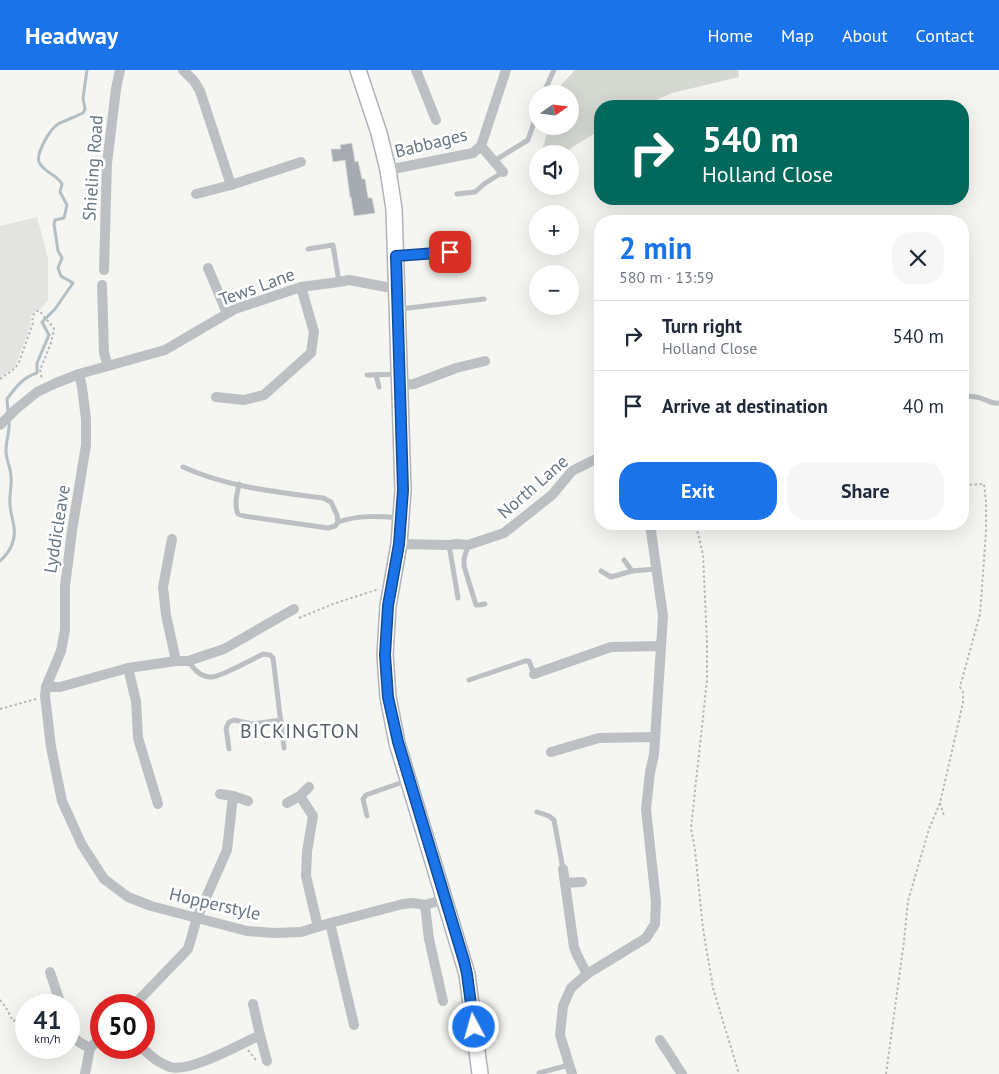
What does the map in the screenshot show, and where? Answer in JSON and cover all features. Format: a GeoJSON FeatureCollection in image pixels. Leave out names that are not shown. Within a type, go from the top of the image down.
{"type":"FeatureCollection","features":[{"type":"Feature","properties":{"kind":"main road"},"geometry":{"type":"LineString","coordinates":[[358,70],[379,133],[388,170],[394,209],[403,490],[399,544],[388,606],[385,655],[388,697],[408,780],[467,974],[480,1074]]}},
{"type":"Feature","properties":{"kind":"street","name":"Shieling Road"},"geometry":{"type":"LineString","coordinates":[[104,270],[107,163],[120,70]]}},
{"type":"Feature","properties":{"kind":"street"},"geometry":{"type":"LineString","coordinates":[[416,70],[436,120]]}},
{"type":"Feature","properties":{"kind":"street","name":"Babbages"},"geometry":{"type":"LineString","coordinates":[[388,170],[473,153],[481,146],[506,70]]}},
{"type":"Feature","properties":{"kind":"street"},"geometry":{"type":"LineString","coordinates":[[185,71],[200,91],[231,185]]}},
{"type":"Feature","properties":{"kind":"street","name":"Babbages"},"geometry":{"type":"LineString","coordinates":[[481,146],[503,172]]}},
{"type":"Feature","properties":{"kind":"street"},"geometry":{"type":"LineString","coordinates":[[196,194],[231,185],[301,162]]}},
{"type":"Feature","properties":{"kind":"street"},"geometry":{"type":"LineString","coordinates":[[396,256],[450,252]]}},
{"type":"Feature","properties":{"kind":"street"},"geometry":{"type":"LineString","coordinates":[[208,268],[227,314]]}},
{"type":"Feature","properties":{"kind":"street","name":"Tews Lane"},"geometry":{"type":"LineString","coordinates":[[2,423],[37,392],[56,382],[165,350],[235,309],[301,287],[349,280],[397,289]]}},
{"type":"Feature","properties":{"kind":"street"},"geometry":{"type":"LineString","coordinates":[[102,285],[104,353],[108,366]]}},
{"type":"Feature","properties":{"kind":"street"},"geometry":{"type":"LineString","coordinates":[[216,397],[244,400],[264,395],[311,353],[314,332],[301,287]]}},
{"type":"Feature","properties":{"kind":"street"},"geometry":{"type":"LineString","coordinates":[[400,380],[414,384],[456,368],[485,362]]}},
{"type":"Feature","properties":{"kind":"street","name":"Lyddicleave"},"geometry":{"type":"LineString","coordinates":[[79,374],[86,419],[86,446],[72,531],[64,605],[65,630],[60,651],[46,687],[45,696],[51,747],[62,801],[82,845],[104,879],[128,897],[151,906]]}},
{"type":"Feature","properties":{"kind":"street","name":"North Lane"},"geometry":{"type":"LineString","coordinates":[[399,544],[468,545],[504,533],[552,495],[572,471],[594,460]]}},
{"type":"Feature","properties":{"kind":"street"},"geometry":{"type":"LineString","coordinates":[[571,1069],[560,1035],[563,1006],[570,988],[587,974],[646,938],[655,924],[656,902],[646,809],[654,755],[663,616],[651,530]]}},
{"type":"Feature","properties":{"kind":"street"},"geometry":{"type":"LineString","coordinates":[[172,539],[163,587],[166,615],[176,661]]}},
{"type":"Feature","properties":{"kind":"street"},"geometry":{"type":"LineString","coordinates":[[46,687],[60,687],[128,668],[188,661],[224,649],[294,608]]}},
{"type":"Feature","properties":{"kind":"street"},"geometry":{"type":"LineString","coordinates":[[534,674],[611,647],[661,646]]}},
{"type":"Feature","properties":{"kind":"street"},"geometry":{"type":"LineString","coordinates":[[128,668],[136,701],[138,738],[158,804]]}},
{"type":"Feature","properties":{"kind":"street"},"geometry":{"type":"LineString","coordinates":[[551,752],[599,738],[655,736]]}},
{"type":"Feature","properties":{"kind":"street"},"geometry":{"type":"LineString","coordinates":[[287,803],[300,796],[309,788]]}},
{"type":"Feature","properties":{"kind":"street"},"geometry":{"type":"LineString","coordinates":[[220,794],[248,800]]}},
{"type":"Feature","properties":{"kind":"street"},"geometry":{"type":"LineString","coordinates":[[145,994],[188,949],[197,918],[227,850],[233,796]]}},
{"type":"Feature","properties":{"kind":"street"},"geometry":{"type":"LineString","coordinates":[[300,796],[313,816],[306,876],[318,927]]}},
{"type":"Feature","properties":{"kind":"street"},"geometry":{"type":"LineString","coordinates":[[563,869],[574,947],[587,974]]}},
{"type":"Feature","properties":{"kind":"street"},"geometry":{"type":"LineString","coordinates":[[565,883],[582,882]]}},
{"type":"Feature","properties":{"kind":"street","name":"Hopperstyle"},"geometry":{"type":"LineString","coordinates":[[151,906],[248,931],[274,933],[300,932],[403,904],[413,903],[425,906],[445,899]]}},
{"type":"Feature","properties":{"kind":"street"},"geometry":{"type":"LineString","coordinates":[[425,906],[429,939],[443,1001]]}},
{"type":"Feature","properties":{"kind":"street"},"geometry":{"type":"LineString","coordinates":[[330,923],[354,1025]]}},
{"type":"Feature","properties":{"kind":"street"},"geometry":{"type":"LineString","coordinates":[[50,972],[57,994]]}},
{"type":"Feature","properties":{"kind":"street"},"geometry":{"type":"LineString","coordinates":[[253,1004],[260,1035],[262,1061]]}},
{"type":"Feature","properties":{"kind":"street"},"geometry":{"type":"LineString","coordinates":[[153,1059],[172,1068],[184,1068],[197,1064],[260,1035]]}},
{"type":"Feature","properties":{"kind":"street"},"geometry":{"type":"LineString","coordinates":[[660,1040],[682,1074]]}},
{"type":"Feature","properties":{"kind":"street"},"geometry":{"type":"LineString","coordinates":[[80,1042],[90,1048],[85,1074]]}},
{"type":"Feature","properties":{"kind":"lane"},"geometry":{"type":"LineString","coordinates":[[547,85],[554,70]]}},
{"type":"Feature","properties":{"kind":"lane"},"geometry":{"type":"LineString","coordinates":[[494,161],[528,140],[530,135]]}},
{"type":"Feature","properties":{"kind":"lane"},"geometry":{"type":"LineString","coordinates":[[457,194],[476,192],[484,184],[503,172]]}},
{"type":"Feature","properties":{"kind":"lane"},"geometry":{"type":"LineString","coordinates":[[308,249],[333,246],[339,282]]}},
{"type":"Feature","properties":{"kind":"lane"},"geometry":{"type":"LineString","coordinates":[[398,309],[484,299]]}},
{"type":"Feature","properties":{"kind":"lane"},"geometry":{"type":"LineString","coordinates":[[366,375],[400,380]]}},
{"type":"Feature","properties":{"kind":"lane"},"geometry":{"type":"LineString","coordinates":[[376,375],[379,388]]}},
{"type":"Feature","properties":{"kind":"lane"},"geometry":{"type":"LineString","coordinates":[[969,396],[982,398],[992,404],[999,403]]}},
{"type":"Feature","properties":{"kind":"lane"},"geometry":{"type":"LineString","coordinates":[[183,467],[203,476],[258,489],[323,498],[331,502],[338,522]]}},
{"type":"Feature","properties":{"kind":"lane"},"geometry":{"type":"LineString","coordinates":[[239,484],[236,509],[238,514],[244,516],[328,528],[351,517],[401,518]]}},
{"type":"Feature","properties":{"kind":"lane"},"geometry":{"type":"LineString","coordinates":[[449,545],[458,598]]}},
{"type":"Feature","properties":{"kind":"lane"},"geometry":{"type":"LineString","coordinates":[[468,545],[464,566],[476,605],[485,604]]}},
{"type":"Feature","properties":{"kind":"lane"},"geometry":{"type":"LineString","coordinates":[[624,560],[632,571]]}},
{"type":"Feature","properties":{"kind":"lane"},"geometry":{"type":"LineString","coordinates":[[601,571],[611,577],[632,571],[656,569]]}},
{"type":"Feature","properties":{"kind":"lane"},"geometry":{"type":"LineString","coordinates":[[188,661],[195,671],[203,676],[213,678],[262,654],[270,655],[273,658],[284,748]]}},
{"type":"Feature","properties":{"kind":"lane"},"geometry":{"type":"LineString","coordinates":[[469,680],[529,661],[534,674]]}},
{"type":"Feature","properties":{"kind":"lane"},"geometry":{"type":"LineString","coordinates":[[228,749],[226,728],[228,722],[234,720],[252,724],[281,720]]}},
{"type":"Feature","properties":{"kind":"lane"},"geometry":{"type":"LineString","coordinates":[[367,816],[363,799],[366,795],[408,780]]}},
{"type":"Feature","properties":{"kind":"lane"},"geometry":{"type":"LineString","coordinates":[[537,812],[554,820],[563,869]]}},
{"type":"Feature","properties":{"kind":"lane"},"geometry":{"type":"LineString","coordinates":[[539,1073],[571,1069]]}},
{"type":"Feature","properties":{"kind":"path"},"geometry":{"type":"LineString","coordinates":[[0,379],[17,367],[33,323],[32,318],[36,311],[40,311],[54,329],[40,370],[44,389]]}},
{"type":"Feature","properties":{"kind":"path"},"geometry":{"type":"LineString","coordinates":[[886,1074],[908,901],[929,829],[940,803],[963,703],[963,692],[960,687],[980,614],[986,502],[984,484],[969,485]]}},
{"type":"Feature","properties":{"kind":"path"},"geometry":{"type":"LineString","coordinates":[[695,530],[698,533],[703,555],[707,680],[691,828],[703,929],[713,988],[739,1074]]}},
{"type":"Feature","properties":{"kind":"path"},"geometry":{"type":"LineString","coordinates":[[940,803],[944,816]]}},
{"type":"Feature","properties":{"kind":"path"},"geometry":{"type":"LineString","coordinates":[[0,1000],[13,1021],[15,1020]]}},
{"type":"Feature","properties":{"kind":"path"},"geometry":{"type":"LineString","coordinates":[[240,1044],[262,1061]]}},
{"type":"Feature","properties":{"kind":"shaded area"},"geometry":{"type":"Polygon","coordinates":[[[575,70],[738,70],[739,77],[672,93],[656,100],[594,100],[594,134],[576,145],[544,145],[546,135],[579,135],[579,85],[562,85],[575,70]]]}},
{"type":"Feature","properties":{"kind":"shaded area"},"geometry":{"type":"Polygon","coordinates":[[[37,217],[48,258],[48,300],[41,309],[35,311],[30,317],[31,324],[15,367],[0,377],[0,226],[37,217]]]}},
{"type":"Feature","properties":{"kind":"building"},"geometry":{"type":"Polygon","coordinates":[[[352,143],[355,162],[358,161],[362,179],[365,179],[368,198],[372,198],[375,213],[354,216],[345,160],[333,162],[331,149],[341,149],[340,145],[352,143]]]}},
{"type":"Feature","properties":{"kind":"waterway"},"geometry":{"type":"LineString","coordinates":[[8,412],[7,399],[23,380],[37,373],[37,363],[49,335],[42,322],[55,309],[73,283],[61,276],[58,268],[62,258],[58,251],[54,224],[55,220],[64,218],[67,205],[60,192],[62,184],[41,166],[39,158],[44,142],[51,131],[58,124],[83,113],[85,109],[83,98],[87,70]]}},
{"type":"Feature","properties":{"kind":"waterway"},"geometry":{"type":"LineString","coordinates":[[0,561],[12,546],[14,537],[14,524],[10,507],[11,474],[6,451],[9,421]]}},
{"type":"Feature","properties":{"kind":"district","name":"BICKINGTON"},"geometry":{"type":"Point","coordinates":[300,731]}},
{"type":"Feature","properties":{"kind":"route"},"geometry":{"type":"LineString","coordinates":[[450,252],[396,256],[403,490],[399,544],[388,606],[385,655],[388,697],[398,742],[464,961],[474,1027]]}}]}
